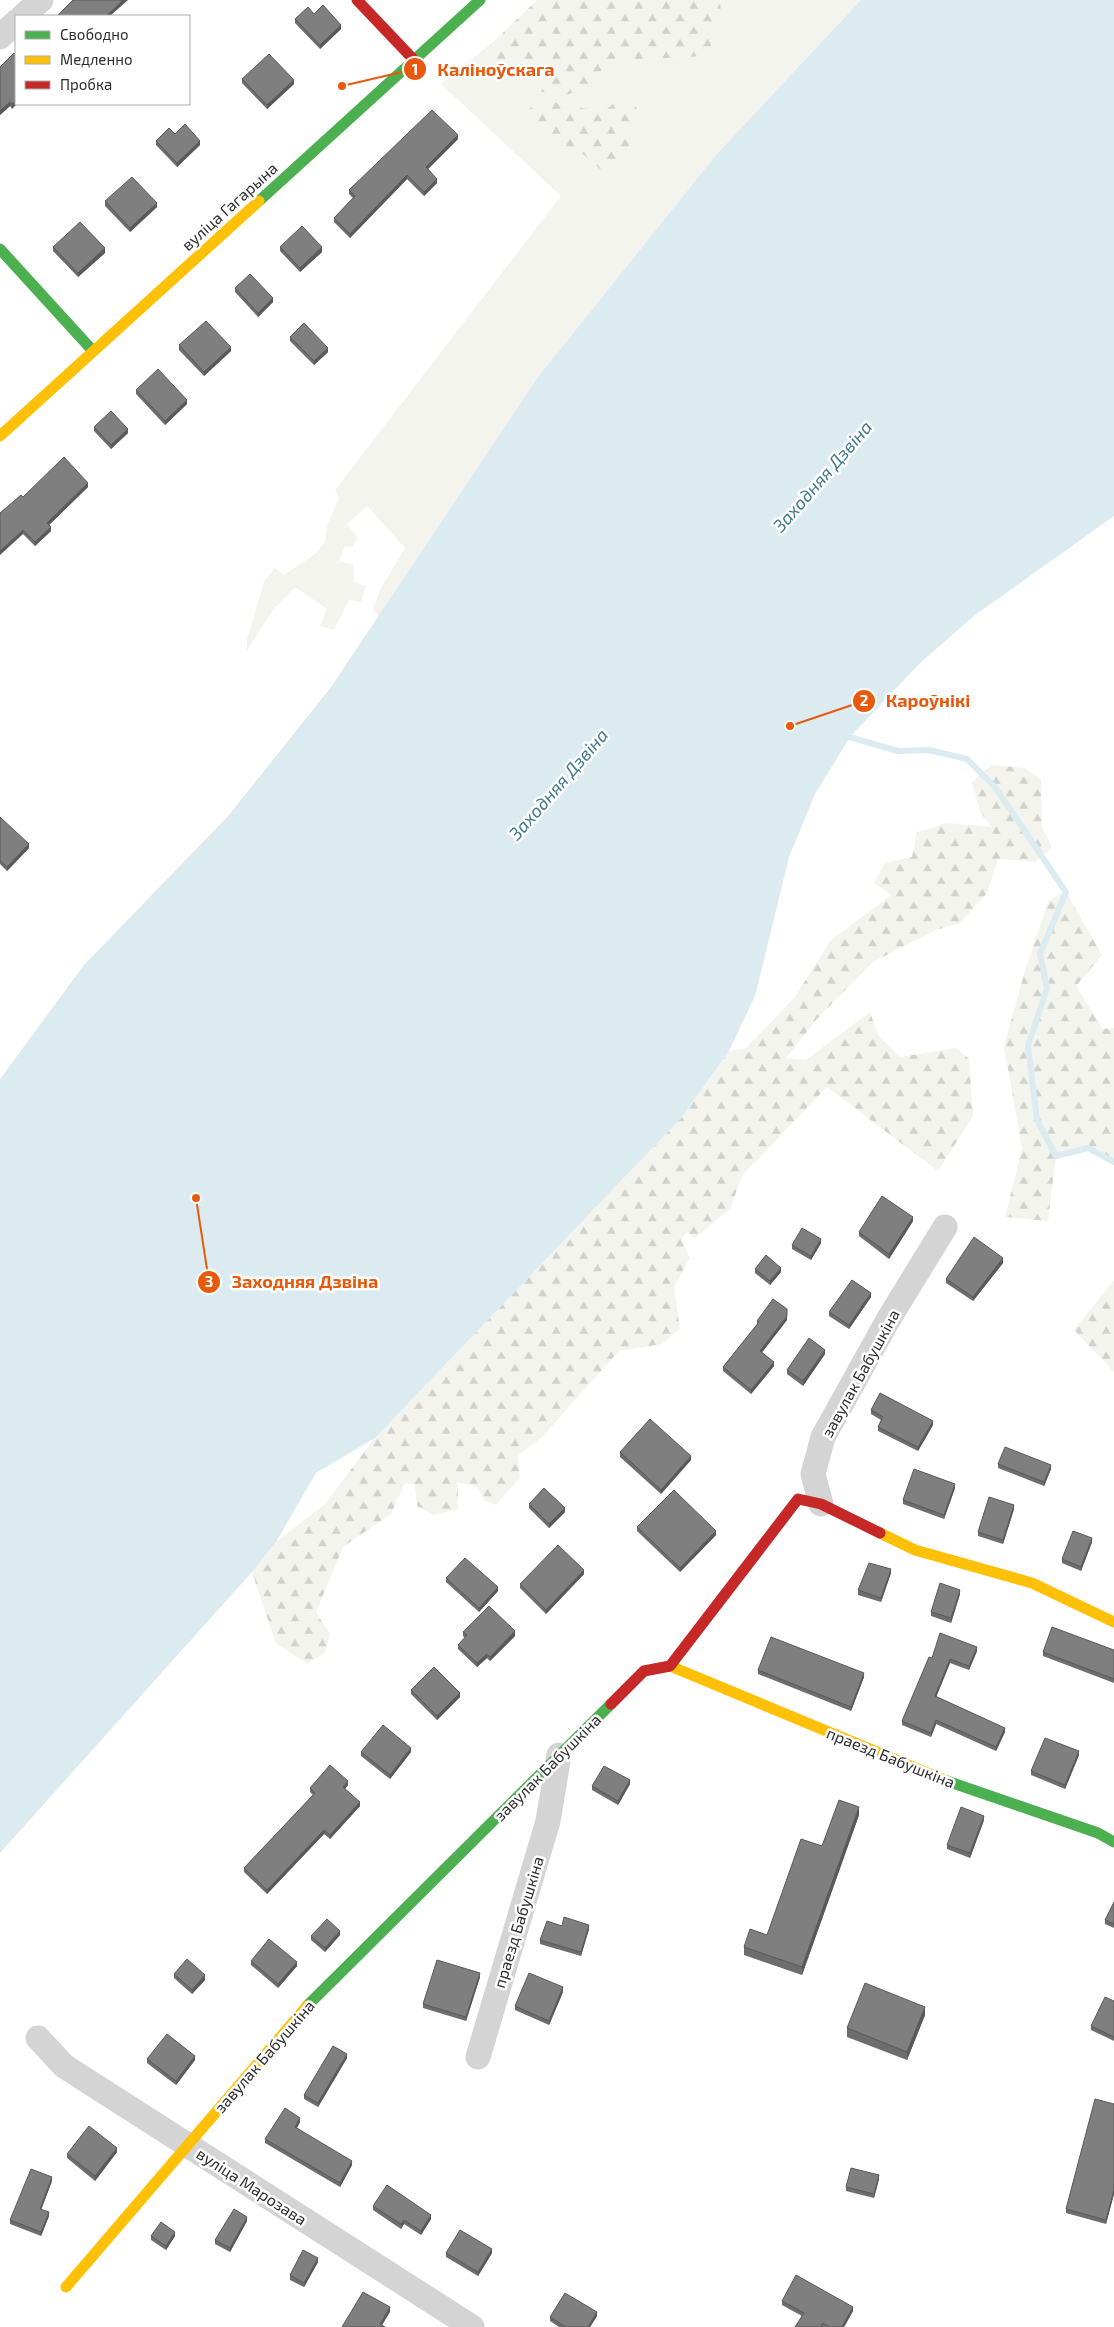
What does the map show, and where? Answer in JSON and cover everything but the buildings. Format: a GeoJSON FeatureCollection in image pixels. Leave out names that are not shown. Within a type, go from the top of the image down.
{"type":"FeatureCollection","features":[{"type":"Feature","properties":{"kind":"street"},"geometry":{"type":"LineString","coordinates":[[24,15],[41,0]]}},
{"type":"Feature","properties":{"kind":"street"},"geometry":{"type":"LineString","coordinates":[[357,0],[414,60]]}},
{"type":"Feature","properties":{"kind":"street","name":"вуліца Гагарына"},"geometry":{"type":"LineString","coordinates":[[0,436],[480,0]]}},
{"type":"Feature","properties":{"kind":"street"},"geometry":{"type":"LineString","coordinates":[[0,37],[15,23]]}},
{"type":"Feature","properties":{"kind":"street"},"geometry":{"type":"LineString","coordinates":[[0,250],[92,352]]}},
{"type":"Feature","properties":{"kind":"street","name":"завулак Бабушкіна"},"geometry":{"type":"LineString","coordinates":[[821,1504],[813,1474],[822,1437],[888,1320],[946,1227]]}},
{"type":"Feature","properties":{"kind":"street"},"geometry":{"type":"LineString","coordinates":[[670,1666],[798,1499],[821,1504],[915,1550],[1032,1582],[1114,1622]]}},
{"type":"Feature","properties":{"kind":"street","name":"завулак Бабушкіна"},"geometry":{"type":"LineString","coordinates":[[66,2287],[308,2004],[644,1671],[670,1666]]}},
{"type":"Feature","properties":{"kind":"street","name":"праезд Бабушкіна"},"geometry":{"type":"LineString","coordinates":[[670,1666],[942,1779],[1098,1833],[1114,1842]]}},
{"type":"Feature","properties":{"kind":"street","name":"праезд Бабушкіна"},"geometry":{"type":"LineString","coordinates":[[478,2058],[548,1821],[559,1755]]}},
{"type":"Feature","properties":{"kind":"street","name":"вуліца Марозава"},"geometry":{"type":"LineString","coordinates":[[38,2038],[64,2066],[472,2327]]}},
{"type":"Feature","properties":{"kind":"green space"},"geometry":{"type":"Polygon","coordinates":[[[537,0],[720,0],[722,22],[706,56],[609,61],[589,88],[562,96],[542,92],[533,81],[529,71],[495,59],[493,42],[537,0]]]}},
{"type":"Feature","properties":{"kind":"green space"},"geometry":{"type":"Polygon","coordinates":[[[721,0],[861,0],[716,155],[538,377],[379,617],[373,608],[381,588],[405,548],[367,506],[347,524],[358,538],[352,547],[345,546],[339,561],[354,565],[354,582],[366,586],[361,602],[349,600],[334,630],[320,626],[327,609],[295,587],[272,611],[247,651],[247,640],[264,581],[275,568],[284,575],[315,554],[325,542],[327,525],[339,499],[335,490],[561,196],[441,84],[493,42],[495,59],[529,71],[533,81],[589,88],[609,61],[706,56],[721,22],[721,0]],[[619,99],[603,112],[544,100],[584,155],[601,170],[619,99]]]}},
{"type":"Feature","properties":{"kind":"green space"},"geometry":{"type":"Polygon","coordinates":[[[619,99],[634,102],[640,116],[623,162],[601,170],[584,155],[536,132],[527,110],[544,100],[603,112],[619,99]]]}},
{"type":"Feature","properties":{"kind":"green space"},"geometry":{"type":"Polygon","coordinates":[[[992,765],[1025,768],[1041,780],[1042,827],[1052,848],[1035,862],[998,859],[987,893],[960,923],[936,930],[873,962],[816,1020],[786,1058],[806,1060],[870,1012],[878,1035],[900,1057],[956,1048],[969,1059],[973,1116],[938,1171],[827,1087],[742,1176],[730,1209],[695,1238],[687,1232],[681,1240],[690,1258],[674,1287],[680,1329],[662,1344],[619,1351],[542,1437],[518,1456],[520,1478],[496,1505],[485,1501],[477,1487],[458,1482],[458,1509],[434,1515],[417,1506],[415,1485],[405,1483],[391,1514],[343,1547],[316,1612],[330,1634],[325,1653],[307,1664],[276,1643],[252,1572],[276,1542],[324,1505],[375,1438],[681,1118],[729,1051],[746,1048],[795,997],[830,941],[891,895],[874,883],[885,863],[912,857],[917,832],[947,823],[992,827],[980,812],[972,782],[992,765]]]}},
{"type":"Feature","properties":{"kind":"green space"},"geometry":{"type":"Polygon","coordinates":[[[1066,892],[1102,955],[1076,986],[1103,1029],[1114,1028],[1114,1162],[1088,1148],[1056,1156],[1048,1221],[1005,1217],[1022,1149],[1004,1046],[1026,967],[1049,900],[1066,892]]]}},
{"type":"Feature","properties":{"kind":"green space"},"geometry":{"type":"Polygon","coordinates":[[[1114,1280],[1114,1372],[1074,1330],[1114,1280]]]}},
{"type":"Feature","properties":{"kind":"water"},"geometry":{"type":"Polygon","coordinates":[[[861,0],[1114,0],[1114,516],[974,616],[920,663],[850,737],[815,794],[789,857],[755,996],[729,1051],[681,1118],[375,1438],[316,1473],[276,1542],[252,1572],[0,1853],[0,1079],[84,965],[229,815],[331,687],[538,377],[716,155],[861,0]]]}},
{"type":"Feature","properties":{"kind":"waterway"},"geometry":{"type":"LineString","coordinates":[[842,735],[898,751],[929,750],[967,759],[995,787],[1066,892],[1040,954],[1047,988],[1028,1046],[1037,1120],[1056,1156],[1088,1148],[1114,1162]]}},
{"type":"Feature","properties":{"kind":"traffic: fast"},"geometry":{"type":"LineString","coordinates":[[259,201],[480,0]]}},
{"type":"Feature","properties":{"kind":"traffic: fast"},"geometry":{"type":"LineString","coordinates":[[0,249],[93,351]]}},
{"type":"Feature","properties":{"kind":"traffic: fast"},"geometry":{"type":"LineString","coordinates":[[307,2006],[611,1704]]}},
{"type":"Feature","properties":{"kind":"traffic: fast"},"geometry":{"type":"LineString","coordinates":[[947,1781],[1098,1833],[1114,1842]]}},
{"type":"Feature","properties":{"kind":"traffic: slow"},"geometry":{"type":"LineString","coordinates":[[0,436],[259,201]]}},
{"type":"Feature","properties":{"kind":"traffic: slow"},"geometry":{"type":"LineString","coordinates":[[880,1533],[915,1550],[1032,1583],[1114,1622]]}},
{"type":"Feature","properties":{"kind":"traffic: slow"},"geometry":{"type":"LineString","coordinates":[[670,1666],[947,1781]]}},
{"type":"Feature","properties":{"kind":"traffic: slow"},"geometry":{"type":"LineString","coordinates":[[66,2287],[307,2006]]}},
{"type":"Feature","properties":{"kind":"traffic: jam"},"geometry":{"type":"LineString","coordinates":[[357,0],[414,60]]}},
{"type":"Feature","properties":{"kind":"traffic: jam"},"geometry":{"type":"LineString","coordinates":[[611,1704],[644,1671],[670,1666],[798,1499],[821,1504],[880,1533]]}},
{"type":"Feature","properties":{"kind":"place","name":"Каліноўскага"},"geometry":{"type":"Point","coordinates":[342,86]}},
{"type":"Feature","properties":{"kind":"place","name":"Кароўнікі"},"geometry":{"type":"Point","coordinates":[790,726]}},
{"type":"Feature","properties":{"kind":"place","name":"Заходняя Дзвіна"},"geometry":{"type":"Point","coordinates":[196,1198]}}]}
